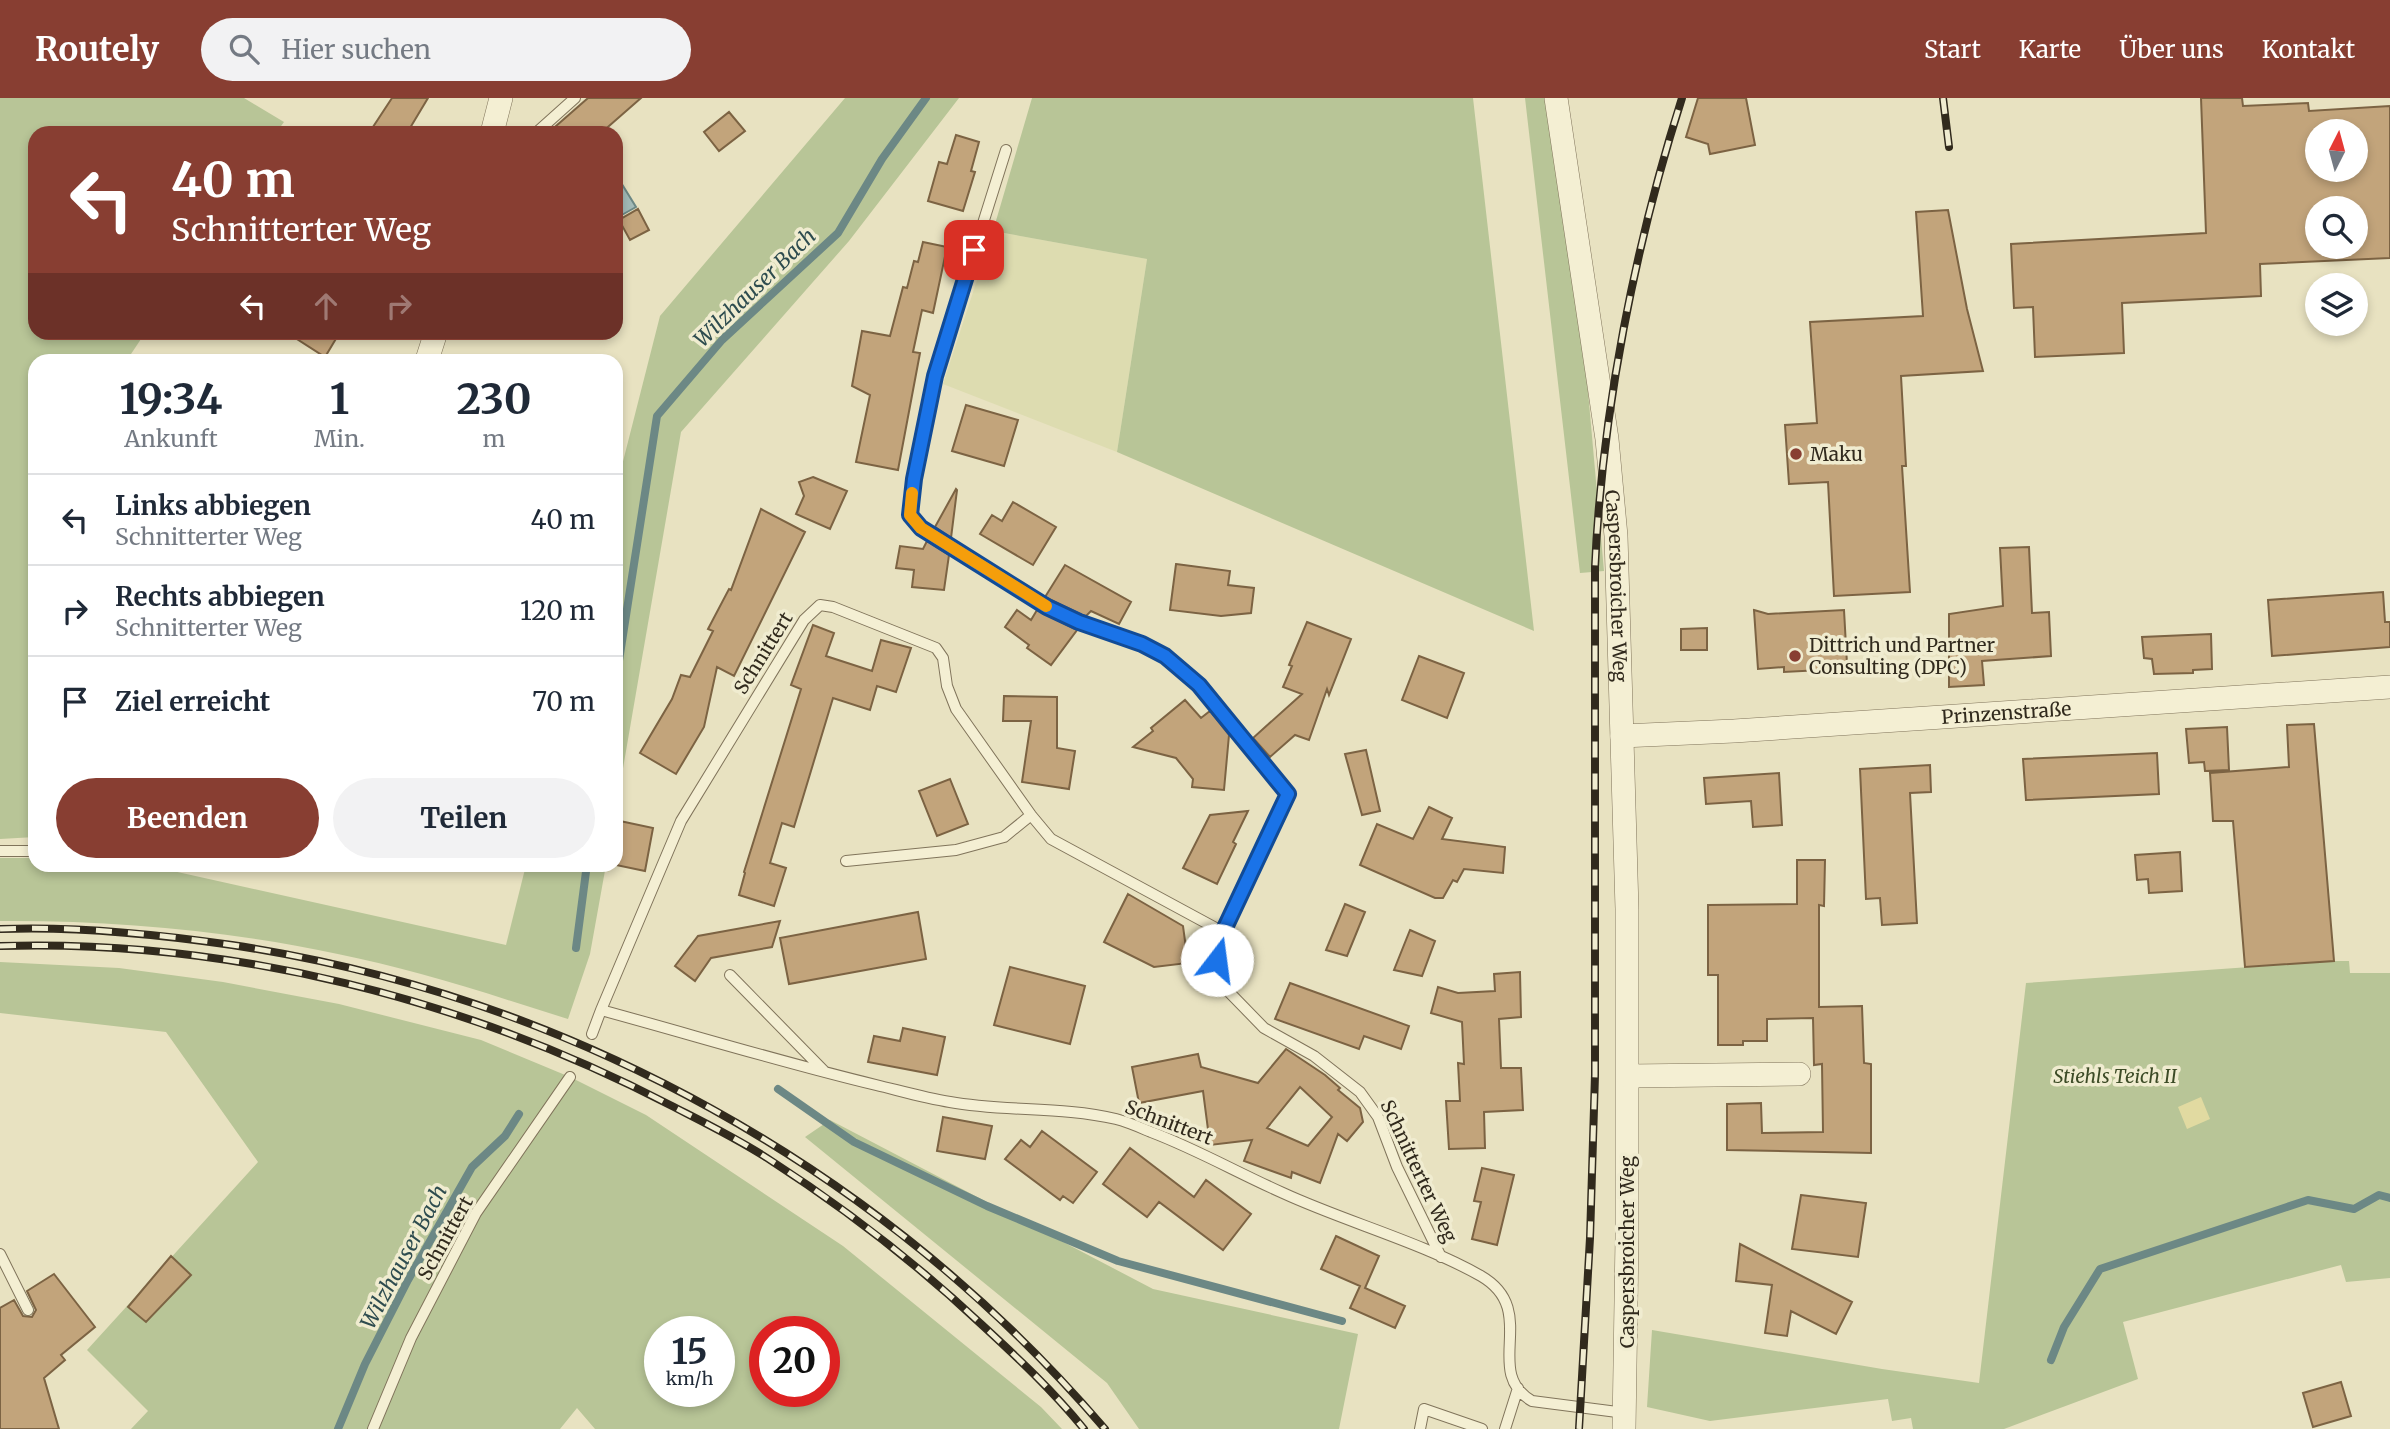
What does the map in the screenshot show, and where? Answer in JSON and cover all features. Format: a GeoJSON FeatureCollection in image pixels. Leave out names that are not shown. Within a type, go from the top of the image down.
{"type":"FeatureCollection","features":[{"type":"Feature","properties":{"kind":"street"},"geometry":{"type":"LineString","coordinates":[[494,126],[501,98]]}},
{"type":"Feature","properties":{"kind":"street","name":"Caspersbroicher Weg"},"geometry":{"type":"LineString","coordinates":[[1556,98],[1608,453],[1616,536],[1627,909],[1624,1421]]}},
{"type":"Feature","properties":{"kind":"street","name":"Prinzenstraße"},"geometry":{"type":"LineString","coordinates":[[1622,736],[1734,731],[2390,687]]}},
{"type":"Feature","properties":{"kind":"street"},"geometry":{"type":"LineString","coordinates":[[1628,1076],[1799,1074]]}},
{"type":"Feature","properties":{"kind":"lane"},"geometry":{"type":"LineString","coordinates":[[544,126],[575,98]]}},
{"type":"Feature","properties":{"kind":"lane","name":"Schnitterter Weg"},"geometry":{"type":"LineString","coordinates":[[1006,150],[935,376],[914,479],[910,515],[921,528],[1047,607],[1079,622],[1142,644],[1165,656],[1199,685],[1288,794],[1223,932],[1217,960],[1220,975],[1228,991],[1264,1028],[1314,1056],[1360,1092],[1378,1117],[1397,1167],[1441,1257],[1480,1276],[1495,1286],[1504,1297],[1511,1325],[1509,1365],[1511,1378],[1518,1388]]}},
{"type":"Feature","properties":{"kind":"lane","name":"Schnittert"},"geometry":{"type":"LineString","coordinates":[[592,1034],[681,821],[804,620],[820,605],[834,607],[936,648],[943,658],[947,687],[956,709],[1051,839],[1223,932]]}},
{"type":"Feature","properties":{"kind":"lane"},"geometry":{"type":"LineString","coordinates":[[846,861],[956,850],[1004,837],[1031,815]]}},
{"type":"Feature","properties":{"kind":"lane"},"geometry":{"type":"LineString","coordinates":[[0,851],[28,851]]}},
{"type":"Feature","properties":{"kind":"lane"},"geometry":{"type":"LineString","coordinates":[[730,975],[825,1073]]}},
{"type":"Feature","properties":{"kind":"lane","name":"Schnittert"},"geometry":{"type":"LineString","coordinates":[[601,1010],[825,1073],[949,1102],[1117,1119],[1190,1147],[1283,1193],[1441,1257]]}},
{"type":"Feature","properties":{"kind":"lane","name":"Schnittert"},"geometry":{"type":"LineString","coordinates":[[373,1429],[411,1338],[476,1213],[570,1077]]}},
{"type":"Feature","properties":{"kind":"lane"},"geometry":{"type":"LineString","coordinates":[[0,1254],[28,1310]]}},
{"type":"Feature","properties":{"kind":"lane"},"geometry":{"type":"LineString","coordinates":[[1505,1429],[1518,1388],[1532,1401],[1624,1421]]}},
{"type":"Feature","properties":{"kind":"lane"},"geometry":{"type":"LineString","coordinates":[[1420,1429],[1424,1409],[1482,1429]]}},
{"type":"Feature","properties":{"kind":"green space"},"geometry":{"type":"Polygon","coordinates":[[[0,98],[244,98],[284,122],[281,126],[28,126],[28,340],[140,340],[131,354],[28,354],[28,837],[0,839],[0,98]]]}},
{"type":"Feature","properties":{"kind":"green space"},"geometry":{"type":"Polygon","coordinates":[[[845,98],[959,98],[849,241],[681,432],[623,768],[623,461],[660,316],[845,98]]]}},
{"type":"Feature","properties":{"kind":"green space"},"geometry":{"type":"Polygon","coordinates":[[[1032,98],[1473,98],[1534,631],[1117,452],[1147,259],[993,231],[1032,98]]]}},
{"type":"Feature","properties":{"kind":"green space"},"geometry":{"type":"Polygon","coordinates":[[[1525,98],[1547,98],[1586,369],[1604,571],[1580,573],[1525,98]]]}},
{"type":"Feature","properties":{"kind":"green space"},"geometry":{"type":"Polygon","coordinates":[[[993,231],[1147,259],[1117,452],[943,384],[993,231]]]}},
{"type":"Feature","properties":{"kind":"green space"},"geometry":{"type":"Polygon","coordinates":[[[0,858],[28,858],[28,872],[178,872],[506,945],[524,872],[605,872],[590,954],[568,1019],[421,974],[265,940],[159,927],[0,921],[0,858]]]}},
{"type":"Feature","properties":{"kind":"green space","name":"Stiehls Teich II"},"geometry":{"type":"Polygon","coordinates":[[[2349,961],[2350,973],[2390,973],[2390,1278],[2346,1282],[2341,1265],[2123,1322],[2138,1379],[2004,1429],[1913,1429],[1911,1418],[1892,1421],[1888,1399],[1710,1421],[1647,1407],[1652,1330],[1979,1383],[2026,983],[2349,961]]]}},
{"type":"Feature","properties":{"kind":"green space"},"geometry":{"type":"Polygon","coordinates":[[[0,962],[119,968],[223,982],[339,1004],[481,1040],[570,1077],[646,1115],[843,1246],[1041,1407],[1062,1429],[595,1429],[577,1408],[560,1429],[131,1429],[148,1411],[87,1350],[258,1162],[166,1032],[0,1013],[0,962]]]}},
{"type":"Feature","properties":{"kind":"green space"},"geometry":{"type":"Polygon","coordinates":[[[830,1120],[1153,1289],[1358,1334],[1339,1429],[1139,1429],[1107,1383],[805,1137],[830,1120]]]}},
{"type":"Feature","properties":{"kind":"sand"},"geometry":{"type":"Polygon","coordinates":[[[2201,1097],[2210,1119],[2187,1129],[2178,1107],[2201,1097]]]}},
{"type":"Feature","properties":{"kind":"water"},"geometry":{"type":"Polygon","coordinates":[[[623,186],[636,207],[623,214],[623,186]]]}},
{"type":"Feature","properties":{"kind":"building"},"geometry":{"type":"Polygon","coordinates":[[[392,98],[428,98],[411,126],[374,126],[392,98]]]}},
{"type":"Feature","properties":{"kind":"building"},"geometry":{"type":"Polygon","coordinates":[[[588,98],[641,98],[609,126],[556,126],[588,98]]]}},
{"type":"Feature","properties":{"kind":"building"},"geometry":{"type":"Polygon","coordinates":[[[1698,98],[1746,98],[1755,145],[1710,154],[1708,144],[1686,137],[1698,98]]]}},
{"type":"Feature","properties":{"kind":"building"},"geometry":{"type":"Polygon","coordinates":[[[2201,98],[2242,98],[2243,106],[2308,103],[2309,111],[2390,106],[2390,258],[2260,264],[2261,296],[2122,303],[2124,353],[2035,357],[2033,307],[2014,308],[2011,244],[2206,233],[2201,98]]]}},
{"type":"Feature","properties":{"kind":"building"},"geometry":{"type":"Polygon","coordinates":[[[729,112],[745,131],[719,151],[704,132],[729,112]]]}},
{"type":"Feature","properties":{"kind":"building"},"geometry":{"type":"Polygon","coordinates":[[[956,135],[979,142],[971,171],[975,172],[963,211],[928,201],[939,162],[947,164],[956,135]]]}},
{"type":"Feature","properties":{"kind":"building"},"geometry":{"type":"Polygon","coordinates":[[[638,209],[649,230],[630,240],[623,227],[623,218],[638,209]]]}},
{"type":"Feature","properties":{"kind":"building"},"geometry":{"type":"Polygon","coordinates":[[[1948,210],[1967,309],[1983,371],[1901,376],[1906,466],[1902,466],[1910,592],[1834,596],[1828,482],[1789,484],[1785,425],[1817,423],[1810,322],[1923,316],[1916,212],[1948,210]]]}},
{"type":"Feature","properties":{"kind":"building"},"geometry":{"type":"Polygon","coordinates":[[[923,242],[947,247],[933,313],[922,310],[913,352],[920,353],[898,470],[856,462],[870,395],[852,386],[862,331],[890,336],[903,287],[907,288],[914,261],[918,262],[923,242]]]}},
{"type":"Feature","properties":{"kind":"building"},"geometry":{"type":"Polygon","coordinates":[[[298,340],[335,340],[327,354],[320,354],[298,340]]]}},
{"type":"Feature","properties":{"kind":"building"},"geometry":{"type":"Polygon","coordinates":[[[966,405],[1018,420],[1004,466],[952,451],[966,405]]]}},
{"type":"Feature","properties":{"kind":"building"},"geometry":{"type":"Polygon","coordinates":[[[813,477],[847,491],[830,529],[796,514],[804,496],[799,482],[813,477]]]}},
{"type":"Feature","properties":{"kind":"building"},"geometry":{"type":"Polygon","coordinates":[[[957,490],[951,538],[935,527],[957,490]]]}},
{"type":"Feature","properties":{"kind":"building"},"geometry":{"type":"Polygon","coordinates":[[[1013,502],[1056,527],[1033,565],[980,534],[992,515],[1002,521],[1013,502]]]}},
{"type":"Feature","properties":{"kind":"building"},"geometry":{"type":"Polygon","coordinates":[[[761,509],[805,532],[734,676],[717,667],[704,727],[676,774],[640,753],[672,699],[681,675],[690,677],[713,631],[708,629],[729,589],[731,590],[761,509]]]}},
{"type":"Feature","properties":{"kind":"building"},"geometry":{"type":"Polygon","coordinates":[[[927,541],[949,555],[944,590],[912,587],[914,570],[896,568],[900,546],[923,549],[927,541]]]}},
{"type":"Feature","properties":{"kind":"building"},"geometry":{"type":"Polygon","coordinates":[[[2029,547],[2032,613],[2049,612],[2051,656],[1982,661],[1984,685],[1949,687],[1949,614],[2003,606],[2000,548],[2029,547]]]}},
{"type":"Feature","properties":{"kind":"building"},"geometry":{"type":"Polygon","coordinates":[[[1176,564],[1230,571],[1228,585],[1254,588],[1251,613],[1221,616],[1170,610],[1176,564]]]}},
{"type":"Feature","properties":{"kind":"building"},"geometry":{"type":"Polygon","coordinates":[[[1065,565],[1131,602],[1119,624],[1091,611],[1086,616],[1082,615],[1045,597],[1065,565]]]}},
{"type":"Feature","properties":{"kind":"building"},"geometry":{"type":"Polygon","coordinates":[[[2383,592],[2385,622],[2390,622],[2390,647],[2272,656],[2268,600],[2383,592]]]}},
{"type":"Feature","properties":{"kind":"building"},"geometry":{"type":"Polygon","coordinates":[[[1017,610],[1031,620],[1037,610],[1077,630],[1051,665],[1027,648],[1029,645],[1005,627],[1017,610]]]}},
{"type":"Feature","properties":{"kind":"building"},"geometry":{"type":"Polygon","coordinates":[[[1754,610],[1768,614],[1844,610],[1847,664],[1821,665],[1821,670],[1784,672],[1784,667],[1758,669],[1754,610]]]}},
{"type":"Feature","properties":{"kind":"building"},"geometry":{"type":"Polygon","coordinates":[[[1307,622],[1351,639],[1329,695],[1327,689],[1309,740],[1295,735],[1270,757],[1253,738],[1302,694],[1283,687],[1307,622]]]}},
{"type":"Feature","properties":{"kind":"building"},"geometry":{"type":"Polygon","coordinates":[[[813,625],[834,633],[826,656],[872,671],[881,640],[911,648],[896,692],[877,686],[870,710],[833,698],[794,827],[782,823],[770,863],[786,868],[774,906],[739,895],[801,689],[791,685],[813,625]]]}},
{"type":"Feature","properties":{"kind":"building"},"geometry":{"type":"Polygon","coordinates":[[[1707,628],[1707,650],[1681,650],[1681,629],[1707,628]]]}},
{"type":"Feature","properties":{"kind":"building"},"geometry":{"type":"Polygon","coordinates":[[[2211,634],[2212,669],[2193,670],[2193,673],[2154,674],[2152,659],[2144,658],[2142,637],[2211,634]]]}},
{"type":"Feature","properties":{"kind":"building"},"geometry":{"type":"Polygon","coordinates":[[[1419,656],[1464,673],[1447,718],[1402,700],[1419,656]]]}},
{"type":"Feature","properties":{"kind":"building"},"geometry":{"type":"Polygon","coordinates":[[[1004,696],[1057,697],[1057,748],[1075,751],[1069,789],[1022,782],[1031,721],[1003,721],[1004,696]]]}},
{"type":"Feature","properties":{"kind":"building"},"geometry":{"type":"Polygon","coordinates":[[[1185,700],[1201,718],[1210,711],[1229,735],[1224,790],[1192,787],[1193,779],[1176,758],[1133,747],[1185,700]]]}},
{"type":"Feature","properties":{"kind":"building"},"geometry":{"type":"Polygon","coordinates":[[[2314,724],[2334,961],[2245,967],[2233,821],[2213,821],[2210,773],[2289,767],[2287,725],[2314,724]]]}},
{"type":"Feature","properties":{"kind":"building"},"geometry":{"type":"Polygon","coordinates":[[[2227,727],[2229,770],[2205,771],[2204,762],[2189,763],[2186,729],[2227,727]]]}},
{"type":"Feature","properties":{"kind":"building"},"geometry":{"type":"Polygon","coordinates":[[[1366,750],[1380,811],[1362,815],[1345,754],[1366,750]]]}},
{"type":"Feature","properties":{"kind":"building"},"geometry":{"type":"Polygon","coordinates":[[[2157,753],[2159,794],[2026,800],[2023,759],[2157,753]]]}},
{"type":"Feature","properties":{"kind":"building"},"geometry":{"type":"Polygon","coordinates":[[[1930,765],[1931,792],[1910,793],[1917,923],[1882,925],[1880,898],[1866,899],[1860,769],[1930,765]]]}},
{"type":"Feature","properties":{"kind":"building"},"geometry":{"type":"Polygon","coordinates":[[[1779,773],[1782,825],[1753,827],[1751,801],[1706,804],[1704,778],[1779,773]]]}},
{"type":"Feature","properties":{"kind":"building"},"geometry":{"type":"Polygon","coordinates":[[[950,779],[968,824],[937,836],[919,791],[950,779]]]}},
{"type":"Feature","properties":{"kind":"building"},"geometry":{"type":"Polygon","coordinates":[[[1429,807],[1452,818],[1442,839],[1505,847],[1503,873],[1464,869],[1457,882],[1453,880],[1443,898],[1435,898],[1360,865],[1377,824],[1413,839],[1429,807]]]}},
{"type":"Feature","properties":{"kind":"building"},"geometry":{"type":"Polygon","coordinates":[[[1248,811],[1217,884],[1183,868],[1210,815],[1248,811]]]}},
{"type":"Feature","properties":{"kind":"building"},"geometry":{"type":"Polygon","coordinates":[[[623,822],[653,828],[645,871],[623,866],[623,822]]]}},
{"type":"Feature","properties":{"kind":"building"},"geometry":{"type":"Polygon","coordinates":[[[2180,852],[2182,891],[2149,893],[2148,879],[2137,880],[2135,855],[2180,852]]]}},
{"type":"Feature","properties":{"kind":"building"},"geometry":{"type":"Polygon","coordinates":[[[1797,860],[1825,860],[1824,906],[1819,905],[1819,1007],[1862,1006],[1864,1063],[1871,1064],[1871,1153],[1727,1150],[1727,1104],[1761,1103],[1762,1133],[1823,1132],[1822,1064],[1814,1065],[1813,1018],[1767,1019],[1767,1041],[1718,1045],[1718,975],[1708,975],[1708,905],[1797,904],[1797,860]]]}},
{"type":"Feature","properties":{"kind":"building"},"geometry":{"type":"Polygon","coordinates":[[[1128,894],[1183,926],[1188,963],[1154,967],[1104,942],[1128,894]]]}},
{"type":"Feature","properties":{"kind":"building"},"geometry":{"type":"Polygon","coordinates":[[[1345,904],[1365,912],[1347,956],[1326,950],[1345,904]]]}},
{"type":"Feature","properties":{"kind":"building"},"geometry":{"type":"Polygon","coordinates":[[[918,912],[926,959],[789,984],[780,938],[918,912]]]}},
{"type":"Feature","properties":{"kind":"building"},"geometry":{"type":"Polygon","coordinates":[[[780,921],[772,947],[711,958],[695,981],[675,966],[698,936],[780,921]]]}},
{"type":"Feature","properties":{"kind":"building"},"geometry":{"type":"Polygon","coordinates":[[[1410,930],[1435,941],[1422,976],[1394,970],[1410,930]]]}},
{"type":"Feature","properties":{"kind":"building"},"geometry":{"type":"Polygon","coordinates":[[[1010,967],[1085,986],[1070,1044],[994,1025],[1010,967]]]}},
{"type":"Feature","properties":{"kind":"building"},"geometry":{"type":"Polygon","coordinates":[[[1520,972],[1521,1017],[1499,1019],[1501,1068],[1521,1068],[1523,1110],[1484,1112],[1485,1148],[1449,1149],[1446,1101],[1460,1101],[1458,1063],[1464,1064],[1462,1022],[1431,1013],[1438,987],[1458,993],[1495,991],[1494,974],[1520,972]]]}},
{"type":"Feature","properties":{"kind":"building"},"geometry":{"type":"Polygon","coordinates":[[[1290,983],[1409,1026],[1401,1049],[1364,1036],[1359,1049],[1275,1019],[1290,983]]]}},
{"type":"Feature","properties":{"kind":"building"},"geometry":{"type":"Polygon","coordinates":[[[903,1028],[945,1037],[937,1075],[868,1062],[874,1036],[900,1041],[903,1028]]]}},
{"type":"Feature","properties":{"kind":"building"},"geometry":{"type":"Polygon","coordinates":[[[1286,1049],[1325,1075],[1360,1108],[1363,1122],[1347,1141],[1338,1134],[1320,1183],[1292,1172],[1291,1178],[1244,1161],[1252,1140],[1210,1145],[1203,1091],[1139,1103],[1132,1067],[1198,1054],[1201,1067],[1258,1083],[1286,1049]],[[1300,1087],[1267,1128],[1308,1146],[1332,1117],[1300,1087]]]}},
{"type":"Feature","properties":{"kind":"building"},"geometry":{"type":"Polygon","coordinates":[[[943,1117],[992,1126],[985,1159],[937,1151],[943,1117]]]}},
{"type":"Feature","properties":{"kind":"building"},"geometry":{"type":"Polygon","coordinates":[[[1042,1131],[1097,1172],[1073,1203],[1063,1196],[1060,1200],[1005,1159],[1021,1140],[1030,1147],[1042,1131]]]}},
{"type":"Feature","properties":{"kind":"building"},"geometry":{"type":"Polygon","coordinates":[[[1130,1148],[1194,1197],[1206,1180],[1251,1214],[1223,1250],[1159,1202],[1147,1217],[1103,1184],[1130,1148]]]}},
{"type":"Feature","properties":{"kind":"building"},"geometry":{"type":"Polygon","coordinates":[[[1482,1168],[1514,1175],[1497,1245],[1472,1239],[1481,1202],[1474,1201],[1482,1168]]]}},
{"type":"Feature","properties":{"kind":"building"},"geometry":{"type":"Polygon","coordinates":[[[1801,1195],[1866,1203],[1858,1257],[1792,1249],[1801,1195]]]}},
{"type":"Feature","properties":{"kind":"building"},"geometry":{"type":"Polygon","coordinates":[[[1336,1236],[1379,1256],[1365,1288],[1405,1306],[1395,1328],[1350,1308],[1360,1286],[1321,1269],[1336,1236]]]}},
{"type":"Feature","properties":{"kind":"building"},"geometry":{"type":"Polygon","coordinates":[[[1740,1244],[1852,1302],[1836,1334],[1791,1311],[1787,1336],[1765,1333],[1772,1285],[1736,1281],[1740,1244]]]}},
{"type":"Feature","properties":{"kind":"building"},"geometry":{"type":"Polygon","coordinates":[[[171,1256],[191,1275],[146,1322],[128,1307],[171,1256]]]}},
{"type":"Feature","properties":{"kind":"building"},"geometry":{"type":"Polygon","coordinates":[[[54,1274],[95,1327],[61,1355],[65,1360],[44,1378],[59,1429],[0,1429],[0,1308],[14,1300],[23,1316],[32,1317],[36,1310],[27,1291],[54,1274]]]}},
{"type":"Feature","properties":{"kind":"building"},"geometry":{"type":"Polygon","coordinates":[[[2341,1382],[2351,1416],[2313,1427],[2303,1393],[2341,1382]]]}},
{"type":"Feature","properties":{"kind":"waterway","name":"Wilzhauser Bach"},"geometry":{"type":"LineString","coordinates":[[623,635],[657,416],[722,340],[838,233],[882,159],[926,98]]}},
{"type":"Feature","properties":{"kind":"waterway","name":"Wilzhauser Bach"},"geometry":{"type":"LineString","coordinates":[[576,948],[586,872]]}},
{"type":"Feature","properties":{"kind":"waterway"},"geometry":{"type":"LineString","coordinates":[[778,1089],[854,1142],[987,1206],[1118,1261],[1342,1321]]}},
{"type":"Feature","properties":{"kind":"waterway","name":"Wilzhauser Bach"},"geometry":{"type":"LineString","coordinates":[[338,1429],[365,1364],[408,1280],[472,1167],[505,1136],[519,1114]]}},
{"type":"Feature","properties":{"kind":"waterway"},"geometry":{"type":"LineString","coordinates":[[2051,1360],[2064,1327],[2100,1269],[2308,1200],[2354,1209],[2379,1195],[2390,1198]]}},
{"type":"Feature","properties":{"kind":"railway"},"geometry":{"type":"LineString","coordinates":[[1579,1429],[1590,1238],[1595,1075],[1595,567],[1599,508],[1613,389],[1636,270],[1682,98]]}},
{"type":"Feature","properties":{"kind":"railway"},"geometry":{"type":"LineString","coordinates":[[1943,98],[1949,147]]}},
{"type":"Feature","properties":{"kind":"railway"},"geometry":{"type":"LineString","coordinates":[[0,929],[87,930],[175,937],[232,945],[357,970],[480,1006],[598,1052],[712,1109],[820,1175],[922,1251],[1018,1336],[1105,1429]]}},
{"type":"Feature","properties":{"kind":"railway"},"geometry":{"type":"LineString","coordinates":[[0,946],[87,946],[173,953],[260,965],[345,983],[429,1006],[512,1034],[592,1067],[743,1144],[851,1216],[956,1301],[1008,1349],[1084,1429]]}},
{"type":"Feature","properties":{"kind":"slow traffic"},"geometry":{"type":"LineString","coordinates":[[912,493],[910,515],[921,528],[1046,606]]}},
{"type":"Feature","properties":{"kind":"place","name":"Maku"},"geometry":{"type":"Point","coordinates":[1796,454]}},
{"type":"Feature","properties":{"kind":"place","name":"Dittrich und Partner Consulting (DPC)"},"geometry":{"type":"Point","coordinates":[1795,656]}},
{"type":"Feature","properties":{"kind":"route"},"geometry":{"type":"LineString","coordinates":[[974,250],[935,376],[914,479],[910,515],[921,528],[1047,607],[1079,622],[1142,644],[1165,656],[1199,685],[1288,794],[1223,932],[1217,960]]}}]}
